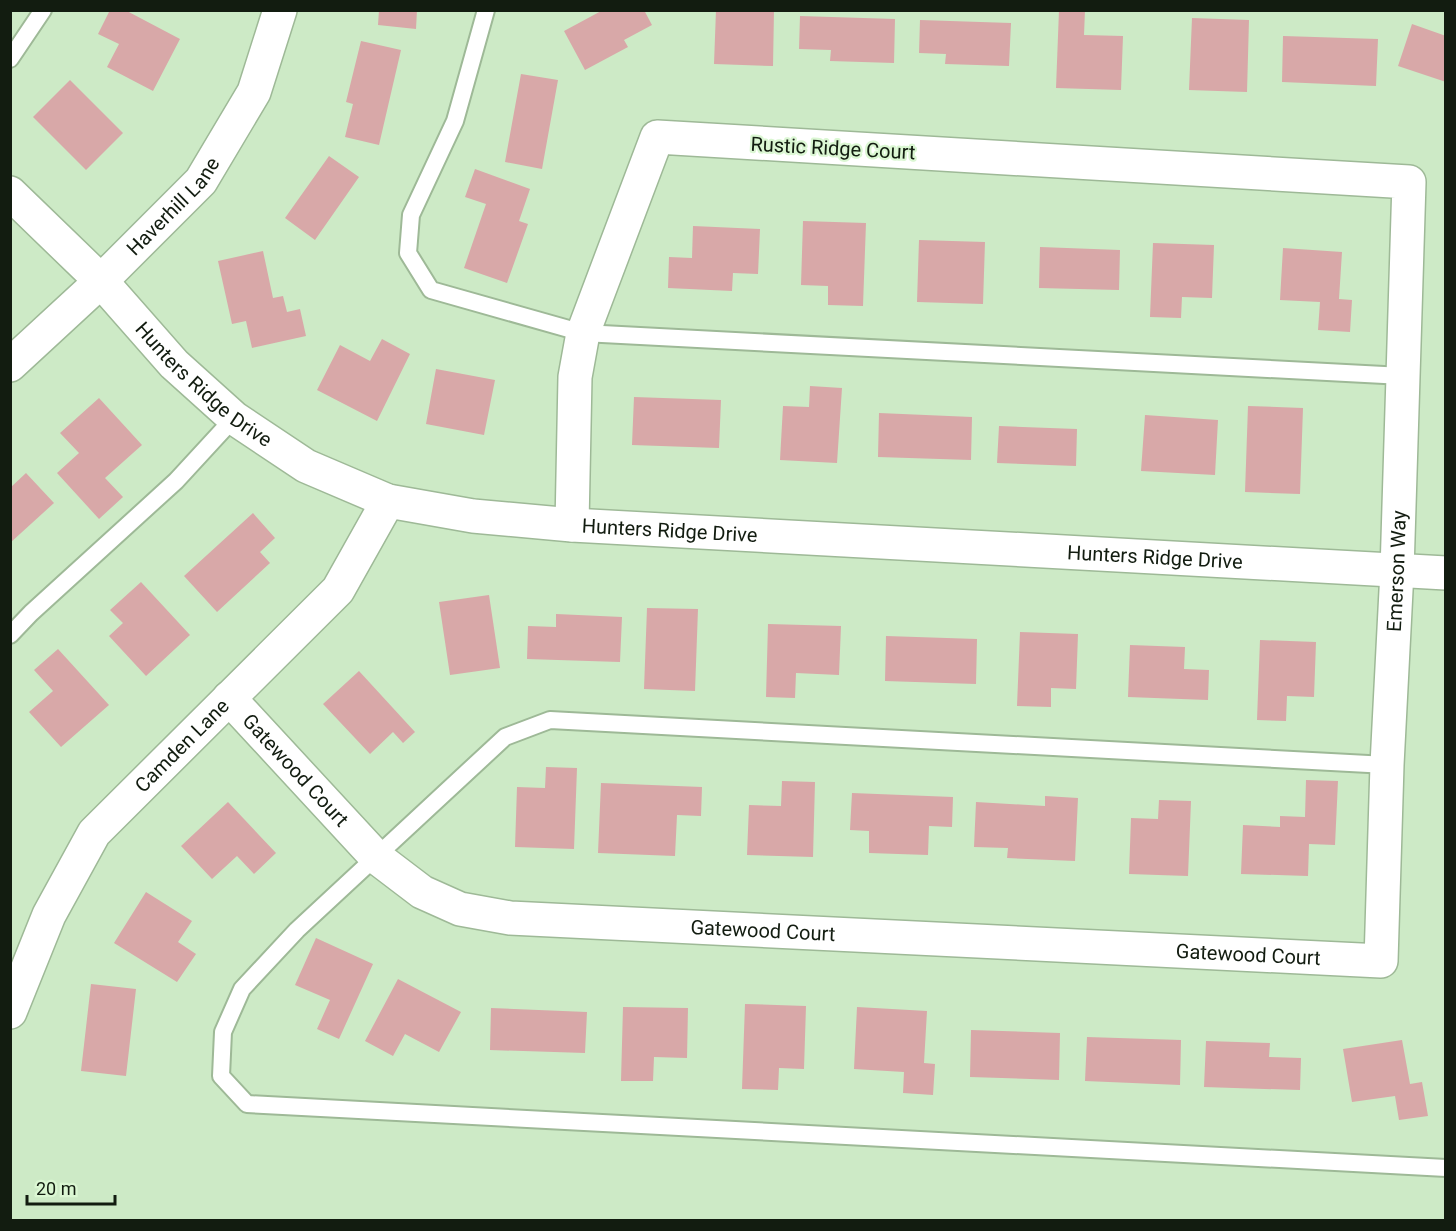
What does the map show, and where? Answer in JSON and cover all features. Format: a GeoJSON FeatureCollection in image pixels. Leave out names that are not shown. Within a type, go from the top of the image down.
{"type":"FeatureCollection","features":[{"type":"Feature","properties":{"kind":"street","name":"Haverhill Lane"},"geometry":{"type":"LineString","coordinates":[[10,365],[100,281],[201,181],[254,92],[280,10]]}},
{"type":"Feature","properties":{"kind":"street","name":"Rustic Ridge Court"},"geometry":{"type":"LineString","coordinates":[[572,525],[575,377],[583,333],[657,137],[1409,182]]}},
{"type":"Feature","properties":{"kind":"street","name":"Emerson Way"},"geometry":{"type":"LineString","coordinates":[[1381,961],[1387,765],[1397,571],[1409,182]]}},
{"type":"Feature","properties":{"kind":"street","name":"Hunters Ridge Drive"},"geometry":{"type":"LineString","coordinates":[[10,193],[100,281],[174,364],[234,418],[306,466],[388,501],[473,516],[572,525],[1446,573]]}},
{"type":"Feature","properties":{"kind":"street","name":"Camden Lane"},"geometry":{"type":"LineString","coordinates":[[10,1011],[49,915],[94,832],[338,591],[388,501]]}},
{"type":"Feature","properties":{"kind":"street","name":"Gatewood Court"},"geometry":{"type":"LineString","coordinates":[[229,698],[376,857],[422,892],[460,909],[510,918],[1381,961]]}},
{"type":"Feature","properties":{"kind":"lane"},"geometry":{"type":"LineString","coordinates":[[10,59],[43,10]]}},
{"type":"Feature","properties":{"kind":"lane"},"geometry":{"type":"LineString","coordinates":[[486,10],[455,121],[411,215],[408,253],[431,290],[583,333],[1403,376]]}},
{"type":"Feature","properties":{"kind":"lane"},"geometry":{"type":"LineString","coordinates":[[10,635],[31,613],[176,481],[234,418]]}},
{"type":"Feature","properties":{"kind":"lane"},"geometry":{"type":"LineString","coordinates":[[1387,765],[550,720],[505,737],[297,930],[242,989],[223,1032],[221,1076],[247,1104],[1446,1168]]}},
{"type":"Feature","properties":{"kind":"building"},"geometry":{"type":"Polygon","coordinates":[[[110,10],[125,10],[180,39],[153,91],[107,67],[119,44],[98,34],[110,10]]]}},
{"type":"Feature","properties":{"kind":"building"},"geometry":{"type":"Polygon","coordinates":[[[379,10],[417,10],[416,29],[378,25],[379,10]]]}},
{"type":"Feature","properties":{"kind":"building"},"geometry":{"type":"Polygon","coordinates":[[[603,10],[644,10],[652,25],[624,40],[628,47],[585,70],[564,31],[603,10]]]}},
{"type":"Feature","properties":{"kind":"building"},"geometry":{"type":"Polygon","coordinates":[[[716,10],[774,10],[773,66],[714,64],[716,10]]]}},
{"type":"Feature","properties":{"kind":"building"},"geometry":{"type":"Polygon","coordinates":[[[1059,10],[1085,10],[1084,35],[1123,36],[1121,90],[1056,88],[1059,10]]]}},
{"type":"Feature","properties":{"kind":"building"},"geometry":{"type":"Polygon","coordinates":[[[800,16],[895,19],[894,63],[830,61],[831,50],[799,49],[800,16]]]}},
{"type":"Feature","properties":{"kind":"building"},"geometry":{"type":"Polygon","coordinates":[[[1192,18],[1249,20],[1247,92],[1189,90],[1192,18]]]}},
{"type":"Feature","properties":{"kind":"building"},"geometry":{"type":"Polygon","coordinates":[[[920,20],[1011,23],[1009,66],[945,64],[946,54],[919,53],[920,20]]]}},
{"type":"Feature","properties":{"kind":"building"},"geometry":{"type":"Polygon","coordinates":[[[1412,24],[1446,36],[1446,82],[1398,66],[1412,24]]]}},
{"type":"Feature","properties":{"kind":"building"},"geometry":{"type":"Polygon","coordinates":[[[1283,36],[1378,39],[1376,86],[1282,82],[1283,36]]]}},
{"type":"Feature","properties":{"kind":"building"},"geometry":{"type":"Polygon","coordinates":[[[361,41],[401,50],[379,145],[345,137],[353,104],[346,102],[361,41]]]}},
{"type":"Feature","properties":{"kind":"building"},"geometry":{"type":"Polygon","coordinates":[[[521,74],[558,80],[542,169],[505,162],[521,74]]]}},
{"type":"Feature","properties":{"kind":"building"},"geometry":{"type":"Polygon","coordinates":[[[70,80],[123,133],[86,170],[33,117],[70,80]]]}},
{"type":"Feature","properties":{"kind":"building"},"geometry":{"type":"Polygon","coordinates":[[[329,156],[359,177],[315,240],[285,218],[329,156]]]}},
{"type":"Feature","properties":{"kind":"building"},"geometry":{"type":"Polygon","coordinates":[[[475,169],[530,189],[519,221],[528,224],[507,283],[464,268],[486,204],[465,197],[475,169]]]}},
{"type":"Feature","properties":{"kind":"building"},"geometry":{"type":"Polygon","coordinates":[[[803,221],[866,223],[863,306],[828,305],[828,286],[801,285],[803,221]]]}},
{"type":"Feature","properties":{"kind":"building"},"geometry":{"type":"Polygon","coordinates":[[[693,226],[760,229],[758,274],[733,273],[732,291],[668,288],[669,257],[692,258],[693,226]]]}},
{"type":"Feature","properties":{"kind":"building"},"geometry":{"type":"Polygon","coordinates":[[[919,240],[985,242],[983,304],[917,302],[919,240]]]}},
{"type":"Feature","properties":{"kind":"building"},"geometry":{"type":"Polygon","coordinates":[[[1153,243],[1214,245],[1212,298],[1182,297],[1181,318],[1150,317],[1153,243]]]}},
{"type":"Feature","properties":{"kind":"building"},"geometry":{"type":"Polygon","coordinates":[[[1040,247],[1120,250],[1119,290],[1039,288],[1040,247]]]}},
{"type":"Feature","properties":{"kind":"building"},"geometry":{"type":"Polygon","coordinates":[[[1283,248],[1342,252],[1339,299],[1352,300],[1350,332],[1318,330],[1320,302],[1280,300],[1283,248]]]}},
{"type":"Feature","properties":{"kind":"building"},"geometry":{"type":"Polygon","coordinates":[[[263,251],[273,298],[283,296],[287,312],[300,309],[306,336],[252,348],[246,321],[232,324],[218,261],[263,251]]]}},
{"type":"Feature","properties":{"kind":"building"},"geometry":{"type":"Polygon","coordinates":[[[382,339],[410,354],[377,421],[317,390],[340,345],[370,361],[382,339]]]}},
{"type":"Feature","properties":{"kind":"building"},"geometry":{"type":"Polygon","coordinates":[[[436,369],[495,380],[484,435],[426,424],[436,369]]]}},
{"type":"Feature","properties":{"kind":"building"},"geometry":{"type":"Polygon","coordinates":[[[810,386],[842,388],[837,463],[780,460],[783,406],[809,407],[810,386]]]}},
{"type":"Feature","properties":{"kind":"building"},"geometry":{"type":"Polygon","coordinates":[[[634,397],[721,400],[719,448],[632,445],[634,397]]]}},
{"type":"Feature","properties":{"kind":"building"},"geometry":{"type":"Polygon","coordinates":[[[99,398],[142,445],[105,478],[123,497],[99,519],[57,473],[79,453],[60,433],[99,398]]]}},
{"type":"Feature","properties":{"kind":"building"},"geometry":{"type":"Polygon","coordinates":[[[1248,406],[1303,408],[1300,494],[1245,492],[1248,406]]]}},
{"type":"Feature","properties":{"kind":"building"},"geometry":{"type":"Polygon","coordinates":[[[879,413],[972,417],[971,460],[878,457],[879,413]]]}},
{"type":"Feature","properties":{"kind":"building"},"geometry":{"type":"Polygon","coordinates":[[[1145,415],[1218,420],[1215,475],[1141,471],[1145,415]]]}},
{"type":"Feature","properties":{"kind":"building"},"geometry":{"type":"Polygon","coordinates":[[[999,426],[1077,429],[1076,466],[997,463],[999,426]]]}},
{"type":"Feature","properties":{"kind":"building"},"geometry":{"type":"Polygon","coordinates":[[[26,473],[54,503],[10,543],[10,488],[26,473]]]}},
{"type":"Feature","properties":{"kind":"building"},"geometry":{"type":"Polygon","coordinates":[[[253,513],[275,538],[260,552],[270,563],[217,612],[184,576],[253,513]]]}},
{"type":"Feature","properties":{"kind":"building"},"geometry":{"type":"Polygon","coordinates":[[[141,582],[190,635],[146,676],[109,636],[123,623],[110,610],[141,582]]]}},
{"type":"Feature","properties":{"kind":"building"},"geometry":{"type":"Polygon","coordinates":[[[489,595],[500,668],[450,675],[439,602],[489,595]]]}},
{"type":"Feature","properties":{"kind":"building"},"geometry":{"type":"Polygon","coordinates":[[[647,608],[698,609],[695,691],[644,689],[647,608]]]}},
{"type":"Feature","properties":{"kind":"building"},"geometry":{"type":"Polygon","coordinates":[[[556,614],[622,617],[620,662],[527,659],[528,626],[556,627],[556,614]]]}},
{"type":"Feature","properties":{"kind":"building"},"geometry":{"type":"Polygon","coordinates":[[[768,624],[841,626],[839,675],[796,673],[795,698],[766,697],[768,624]]]}},
{"type":"Feature","properties":{"kind":"building"},"geometry":{"type":"Polygon","coordinates":[[[1020,632],[1078,634],[1076,689],[1051,688],[1051,707],[1017,706],[1020,632]]]}},
{"type":"Feature","properties":{"kind":"building"},"geometry":{"type":"Polygon","coordinates":[[[886,636],[977,639],[976,684],[885,681],[886,636]]]}},
{"type":"Feature","properties":{"kind":"building"},"geometry":{"type":"Polygon","coordinates":[[[1260,640],[1316,642],[1314,697],[1287,696],[1286,721],[1257,720],[1260,640]]]}},
{"type":"Feature","properties":{"kind":"building"},"geometry":{"type":"Polygon","coordinates":[[[1130,645],[1185,647],[1184,669],[1209,670],[1208,700],[1128,697],[1130,645]]]}},
{"type":"Feature","properties":{"kind":"building"},"geometry":{"type":"Polygon","coordinates":[[[58,649],[109,705],[61,747],[29,712],[53,691],[34,670],[58,649]]]}},
{"type":"Feature","properties":{"kind":"building"},"geometry":{"type":"Polygon","coordinates":[[[359,671],[415,732],[403,743],[393,732],[370,754],[323,704],[359,671]]]}},
{"type":"Feature","properties":{"kind":"building"},"geometry":{"type":"Polygon","coordinates":[[[546,767],[577,768],[574,849],[515,847],[517,787],[545,788],[546,767]]]}},
{"type":"Feature","properties":{"kind":"building"},"geometry":{"type":"Polygon","coordinates":[[[1306,780],[1338,781],[1335,845],[1309,844],[1308,876],[1241,874],[1243,825],[1280,827],[1280,816],[1305,817],[1306,780]]]}},
{"type":"Feature","properties":{"kind":"building"},"geometry":{"type":"Polygon","coordinates":[[[782,781],[815,782],[813,857],[747,855],[749,805],[781,806],[782,781]]]}},
{"type":"Feature","properties":{"kind":"building"},"geometry":{"type":"Polygon","coordinates":[[[601,783],[702,787],[701,816],[677,815],[675,856],[598,853],[601,783]]]}},
{"type":"Feature","properties":{"kind":"building"},"geometry":{"type":"Polygon","coordinates":[[[852,793],[953,797],[952,827],[929,826],[928,855],[869,853],[869,831],[850,830],[852,793]]]}},
{"type":"Feature","properties":{"kind":"building"},"geometry":{"type":"Polygon","coordinates":[[[1045,796],[1078,798],[1075,861],[1007,858],[1008,848],[974,847],[976,802],[1045,806],[1045,796]]]}},
{"type":"Feature","properties":{"kind":"building"},"geometry":{"type":"Polygon","coordinates":[[[1159,800],[1191,801],[1188,876],[1129,874],[1131,818],[1158,819],[1159,800]]]}},
{"type":"Feature","properties":{"kind":"building"},"geometry":{"type":"Polygon","coordinates":[[[228,802],[276,853],[254,874],[237,856],[212,879],[181,846],[228,802]]]}},
{"type":"Feature","properties":{"kind":"building"},"geometry":{"type":"Polygon","coordinates":[[[146,892],[192,921],[178,942],[196,954],[177,982],[114,943],[146,892]]]}},
{"type":"Feature","properties":{"kind":"building"},"geometry":{"type":"Polygon","coordinates":[[[316,938],[373,964],[339,1039],[317,1029],[330,1000],[295,985],[316,938]]]}},
{"type":"Feature","properties":{"kind":"building"},"geometry":{"type":"Polygon","coordinates":[[[398,979],[461,1012],[439,1052],[405,1034],[393,1056],[365,1041],[398,979]]]}},
{"type":"Feature","properties":{"kind":"building"},"geometry":{"type":"Polygon","coordinates":[[[91,984],[136,989],[126,1076],[81,1071],[91,984]]]}},
{"type":"Feature","properties":{"kind":"building"},"geometry":{"type":"Polygon","coordinates":[[[745,1004],[806,1006],[804,1069],[779,1068],[778,1090],[742,1089],[745,1004]]]}},
{"type":"Feature","properties":{"kind":"building"},"geometry":{"type":"Polygon","coordinates":[[[623,1007],[688,1008],[687,1058],[654,1057],[653,1081],[621,1081],[623,1007]]]}},
{"type":"Feature","properties":{"kind":"building"},"geometry":{"type":"Polygon","coordinates":[[[857,1007],[927,1011],[924,1063],[935,1064],[933,1095],[903,1093],[904,1072],[854,1069],[857,1007]]]}},
{"type":"Feature","properties":{"kind":"building"},"geometry":{"type":"Polygon","coordinates":[[[491,1008],[587,1012],[585,1053],[490,1050],[491,1008]]]}},
{"type":"Feature","properties":{"kind":"building"},"geometry":{"type":"Polygon","coordinates":[[[971,1030],[1060,1033],[1059,1080],[970,1077],[971,1030]]]}},
{"type":"Feature","properties":{"kind":"building"},"geometry":{"type":"Polygon","coordinates":[[[1087,1037],[1181,1040],[1180,1085],[1085,1081],[1087,1037]]]}},
{"type":"Feature","properties":{"kind":"building"},"geometry":{"type":"Polygon","coordinates":[[[1402,1040],[1410,1084],[1422,1082],[1428,1116],[1399,1120],[1395,1096],[1352,1102],[1343,1049],[1402,1040]]]}},
{"type":"Feature","properties":{"kind":"building"},"geometry":{"type":"Polygon","coordinates":[[[1206,1041],[1270,1043],[1269,1057],[1301,1058],[1300,1090],[1204,1087],[1206,1041]]]}}]}
